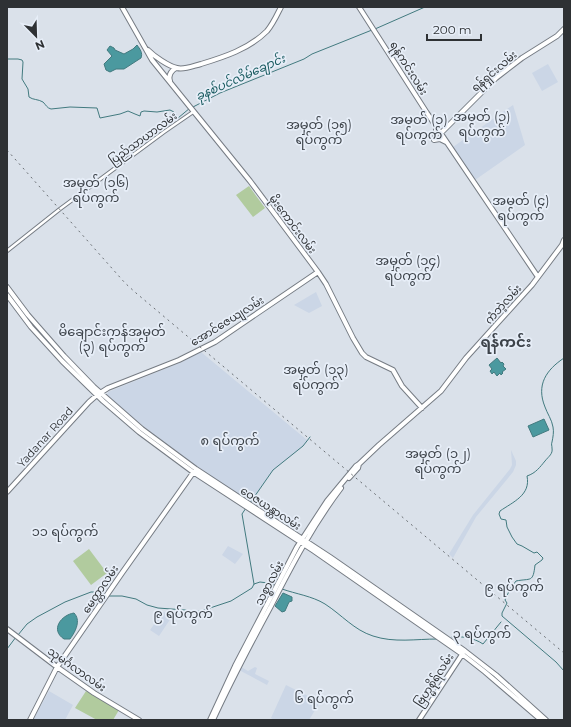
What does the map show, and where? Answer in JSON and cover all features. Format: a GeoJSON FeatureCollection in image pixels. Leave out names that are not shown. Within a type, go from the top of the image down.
{"type":"FeatureCollection","features":[{"type":"Feature","properties":{"kind":"main road","name":"မိုးကောင်းလမ်း"},"geometry":{"type":"LineString","coordinates":[[122,7],[152,60],[250,181],[318,272],[326,284],[362,353],[366,358],[393,370],[402,386],[422,408]]}},
{"type":"Feature","properties":{"kind":"main road"},"geometry":{"type":"LineString","coordinates":[[145,48],[156,57],[176,68],[188,68],[217,60],[244,47],[269,29],[281,7]]}},
{"type":"Feature","properties":{"kind":"main road","name":"ရန်ကင်းလမ်း"},"geometry":{"type":"LineString","coordinates":[[358,7],[413,92],[538,277]]}},
{"type":"Feature","properties":{"kind":"main road","name":"ရန်ရှင်းလမ်း"},"geometry":{"type":"LineString","coordinates":[[441,133],[506,69],[557,36],[564,29]]}},
{"type":"Feature","properties":{"kind":"main road"},"geometry":{"type":"LineString","coordinates":[[170,84],[170,72],[176,68]]}},
{"type":"Feature","properties":{"kind":"main road"},"geometry":{"type":"LineString","coordinates":[[448,126],[442,128],[436,126],[434,140],[440,139],[448,144]]}},
{"type":"Feature","properties":{"kind":"main road"},"geometry":{"type":"LineString","coordinates":[[448,126],[445,134],[448,144]]}},
{"type":"Feature","properties":{"kind":"main road","name":"ကံဘဲ့လမ်း"},"geometry":{"type":"LineString","coordinates":[[455,372],[538,277],[563,244],[564,240]]}},
{"type":"Feature","properties":{"kind":"main road","name":"အောင်ဇေယျလမ်း"},"geometry":{"type":"LineString","coordinates":[[98,394],[108,388],[179,360],[215,342],[304,283],[318,272]]}},
{"type":"Feature","properties":{"kind":"main road","name":"ဝေဇယန္တာလမ်း"},"geometry":{"type":"LineString","coordinates":[[7,287],[40,334]]}},
{"type":"Feature","properties":{"kind":"main road","name":"ဝေဇယန္တာလမ်း"},"geometry":{"type":"LineString","coordinates":[[7,294],[40,334],[93,389],[141,430],[194,470],[315,549],[464,653],[496,676],[546,720]]}},
{"type":"Feature","properties":{"kind":"main road","name":"သစ္စာလမ်း"},"geometry":{"type":"LineString","coordinates":[[213,720],[238,668],[318,514],[356,466],[441,391],[455,372]]}},
{"type":"Feature","properties":{"kind":"main road"},"geometry":{"type":"LineString","coordinates":[[89,402],[93,389],[108,388]]}},
{"type":"Feature","properties":{"kind":"main road"},"geometry":{"type":"LineString","coordinates":[[89,402],[105,400],[104,393],[108,388]]}},
{"type":"Feature","properties":{"kind":"main road","name":"Yadanar Road"},"geometry":{"type":"LineString","coordinates":[[7,492],[98,394]]}},
{"type":"Feature","properties":{"kind":"main road","name":"မေတ္တာလမ်း"},"geometry":{"type":"LineString","coordinates":[[30,720],[57,667],[194,470]]}},
{"type":"Feature","properties":{"kind":"main road"},"geometry":{"type":"LineString","coordinates":[[293,535],[308,534],[315,549]]}},
{"type":"Feature","properties":{"kind":"main road"},"geometry":{"type":"LineString","coordinates":[[293,535],[298,542],[299,549],[315,549]]}},
{"type":"Feature","properties":{"kind":"main road","name":"သစ္စာလမ်း"},"geometry":{"type":"LineString","coordinates":[[210,720],[235,666],[299,549]]}},
{"type":"Feature","properties":{"kind":"main road","name":"သုမင်္ဂလာလမ်း"},"geometry":{"type":"LineString","coordinates":[[7,628],[57,667],[94,693],[139,720]]}},
{"type":"Feature","properties":{"kind":"main road","name":"ဝေဇယန္တာလမ်း"},"geometry":{"type":"LineString","coordinates":[[464,653],[541,720]]}},
{"type":"Feature","properties":{"kind":"main road","name":"ဗြဟ္မစိုရ်လမ်း"},"geometry":{"type":"LineString","coordinates":[[419,720],[464,653]]}},
{"type":"Feature","properties":{"kind":"street","name":"ပြည်သာယာလမ်း"},"geometry":{"type":"LineString","coordinates":[[7,251],[59,209],[164,132],[191,109]]}},
{"type":"Feature","properties":{"kind":"shaded area"},"geometry":{"type":"Polygon","coordinates":[[[548,64],[558,82],[542,91],[532,73],[548,64]]]}},
{"type":"Feature","properties":{"kind":"shaded area"},"geometry":{"type":"Polygon","coordinates":[[[513,105],[525,145],[475,180],[453,147],[513,105]]]}},
{"type":"Feature","properties":{"kind":"shaded area"},"geometry":{"type":"Polygon","coordinates":[[[316,292],[322,306],[309,313],[294,305],[316,292]]]}},
{"type":"Feature","properties":{"kind":"shaded area"},"geometry":{"type":"Polygon","coordinates":[[[201,352],[307,440],[303,446],[273,470],[250,502],[210,476],[157,437],[107,395],[108,392],[182,362],[201,352]]]}},
{"type":"Feature","properties":{"kind":"shaded area"},"geometry":{"type":"Polygon","coordinates":[[[511,450],[516,461],[513,472],[476,517],[453,558],[449,554],[473,515],[510,469],[512,465],[511,450]]]}},
{"type":"Feature","properties":{"kind":"shaded area"},"geometry":{"type":"Polygon","coordinates":[[[228,546],[243,554],[235,564],[222,555],[228,546]]]}},
{"type":"Feature","properties":{"kind":"shaded area"},"geometry":{"type":"Polygon","coordinates":[[[163,612],[173,615],[159,636],[150,630],[163,612]]]}},
{"type":"Feature","properties":{"kind":"shaded area"},"geometry":{"type":"Polygon","coordinates":[[[241,667],[248,671],[255,667],[257,668],[255,674],[269,681],[267,685],[239,670],[241,667]]]}},
{"type":"Feature","properties":{"kind":"shaded area"},"geometry":{"type":"Polygon","coordinates":[[[286,685],[320,702],[309,720],[274,720],[271,718],[286,685]]]}},
{"type":"Feature","properties":{"kind":"shaded area"},"geometry":{"type":"Polygon","coordinates":[[[49,691],[73,705],[65,720],[33,720],[49,691]]]}},
{"type":"Feature","properties":{"kind":"green space"},"geometry":{"type":"Polygon","coordinates":[[[249,186],[265,208],[253,217],[236,195],[249,186]]]}},
{"type":"Feature","properties":{"kind":"green space"},"geometry":{"type":"Polygon","coordinates":[[[89,549],[107,573],[91,585],[73,561],[89,549]]]}},
{"type":"Feature","properties":{"kind":"green space"},"geometry":{"type":"Polygon","coordinates":[[[86,691],[119,710],[113,720],[97,720],[75,708],[86,691]]]}},
{"type":"Feature","properties":{"kind":"water"},"geometry":{"type":"Polygon","coordinates":[[[137,45],[142,56],[141,58],[124,69],[116,69],[110,72],[106,70],[104,64],[112,56],[107,50],[110,46],[124,54],[137,45]]]}},
{"type":"Feature","properties":{"kind":"water"},"geometry":{"type":"Polygon","coordinates":[[[497,358],[504,364],[503,366],[506,369],[501,375],[500,373],[497,376],[494,372],[492,374],[490,371],[492,369],[489,365],[497,358]]]}},
{"type":"Feature","properties":{"kind":"water"},"geometry":{"type":"Polygon","coordinates":[[[544,419],[549,430],[533,437],[528,426],[544,419]]]}},
{"type":"Feature","properties":{"kind":"water"},"geometry":{"type":"Polygon","coordinates":[[[283,593],[292,597],[292,601],[289,602],[285,611],[282,612],[275,606],[283,593]]]}},
{"type":"Feature","properties":{"kind":"water"},"geometry":{"type":"Polygon","coordinates":[[[74,613],[77,619],[76,629],[70,639],[64,639],[58,631],[59,623],[69,614],[74,613]]]}},
{"type":"Feature","properties":{"kind":"waterway","name":"ခုနစ်ပင်လိမ်ချောင်း"},"geometry":{"type":"LineString","coordinates":[[375,29],[425,7]]}},
{"type":"Feature","properties":{"kind":"waterway","name":"ခုနစ်ပင်လိမ်ချောင်း"},"geometry":{"type":"LineString","coordinates":[[193,107],[220,93],[372,30]]}},
{"type":"Feature","properties":{"kind":"waterway","name":"ခုနစ်ပင်လိမ်ချောင်း"},"geometry":{"type":"LineString","coordinates":[[7,59],[22,60],[22,79],[28,89],[29,97],[43,102],[51,109],[70,107],[97,108],[100,118],[128,111],[140,116],[141,112],[144,111],[157,112],[170,110],[174,112],[178,118],[190,108]]}},
{"type":"Feature","properties":{"kind":"waterway"},"geometry":{"type":"LineString","coordinates":[[564,358],[552,368],[544,379],[542,385],[542,399],[552,422],[553,429],[551,453],[538,470],[527,476],[528,483],[524,493],[500,511],[499,514],[501,519],[506,520],[507,527],[517,544],[534,553],[537,552],[543,558],[535,565],[533,575],[530,579],[516,581],[510,589],[505,600],[507,603],[502,616],[556,662],[564,671]]}},
{"type":"Feature","properties":{"kind":"waterway"},"geometry":{"type":"LineString","coordinates":[[250,503],[273,470],[303,446],[310,437]]}},
{"type":"Feature","properties":{"kind":"waterway"},"geometry":{"type":"LineString","coordinates":[[246,508],[242,514],[254,584]]}},
{"type":"Feature","properties":{"kind":"waterway"},"geometry":{"type":"LineString","coordinates":[[109,596],[122,596],[136,599],[147,605],[158,608],[193,612],[201,611],[231,601],[252,588],[254,584],[260,582],[274,585]]}},
{"type":"Feature","properties":{"kind":"waterway"},"geometry":{"type":"LineString","coordinates":[[282,589],[320,601],[360,630],[373,636],[397,640],[437,639]]}},
{"type":"Feature","properties":{"kind":"waterway"},"geometry":{"type":"LineString","coordinates":[[18,635],[27,624],[65,602],[91,592],[106,595]]}},
{"type":"Feature","properties":{"kind":"waterway"},"geometry":{"type":"LineString","coordinates":[[452,637],[468,638],[483,644],[501,622]]}},
{"type":"Feature","properties":{"kind":"waterway"},"geometry":{"type":"LineString","coordinates":[[7,649],[16,637]]}},
{"type":"Feature","properties":{"kind":"railway"},"geometry":{"type":"LineString","coordinates":[[7,150],[125,283],[136,293],[564,653]]}},
{"type":"Feature","properties":{"kind":"district","name":"အမှတ် (၃) ရပ်ကွက်"},"geometry":{"type":"Point","coordinates":[482,124]}},
{"type":"Feature","properties":{"kind":"district","name":"အမှတ် (၁) ရပ်ကွက်"},"geometry":{"type":"Point","coordinates":[419,126]}},
{"type":"Feature","properties":{"kind":"district","name":"အမှတ် (၁၅) ရပ်ကွက်"},"geometry":{"type":"Point","coordinates":[319,132]}},
{"type":"Feature","properties":{"kind":"district","name":"အမှတ် (၁၆) ရပ်ကွက်"},"geometry":{"type":"Point","coordinates":[96,190]}},
{"type":"Feature","properties":{"kind":"district","name":"အမှတ် (၄) ရပ်ကွက်"},"geometry":{"type":"Point","coordinates":[521,208]}},
{"type":"Feature","properties":{"kind":"district","name":"အမှတ် (၁၄) ရပ်ကွက်"},"geometry":{"type":"Point","coordinates":[408,268]}},
{"type":"Feature","properties":{"kind":"district","name":"မိချောင်းကန်အမှတ် (၃) ရပ်ကွက်"},"geometry":{"type":"Point","coordinates":[112,338]}},
{"type":"Feature","properties":{"kind":"district","name":"ရန်ကင်း"},"geometry":{"type":"Point","coordinates":[506,341]}},
{"type":"Feature","properties":{"kind":"district","name":"အမှတ် (၁၃) ရပ်ကွက်"},"geometry":{"type":"Point","coordinates":[316,376]}},
{"type":"Feature","properties":{"kind":"district","name":"၈ ရပ်ကွက်"},"geometry":{"type":"Point","coordinates":[230,440]}},
{"type":"Feature","properties":{"kind":"district","name":"အမှတ် (၁၂) ရပ်ကွက်"},"geometry":{"type":"Point","coordinates":[438,460]}},
{"type":"Feature","properties":{"kind":"district","name":"၁၁ ရပ်ကွက်"},"geometry":{"type":"Point","coordinates":[65,531]}},
{"type":"Feature","properties":{"kind":"district","name":"၉ ရပ်ကွက်"},"geometry":{"type":"Point","coordinates":[514,586]}},
{"type":"Feature","properties":{"kind":"district","name":"၉ ရပ်ကွက်"},"geometry":{"type":"Point","coordinates":[183,613]}},
{"type":"Feature","properties":{"kind":"district","name":"၃ ရပ်ကွက်"},"geometry":{"type":"Point","coordinates":[482,633]}},
{"type":"Feature","properties":{"kind":"district","name":"၆ ရပ်ကွက်"},"geometry":{"type":"Point","coordinates":[324,698]}}]}
